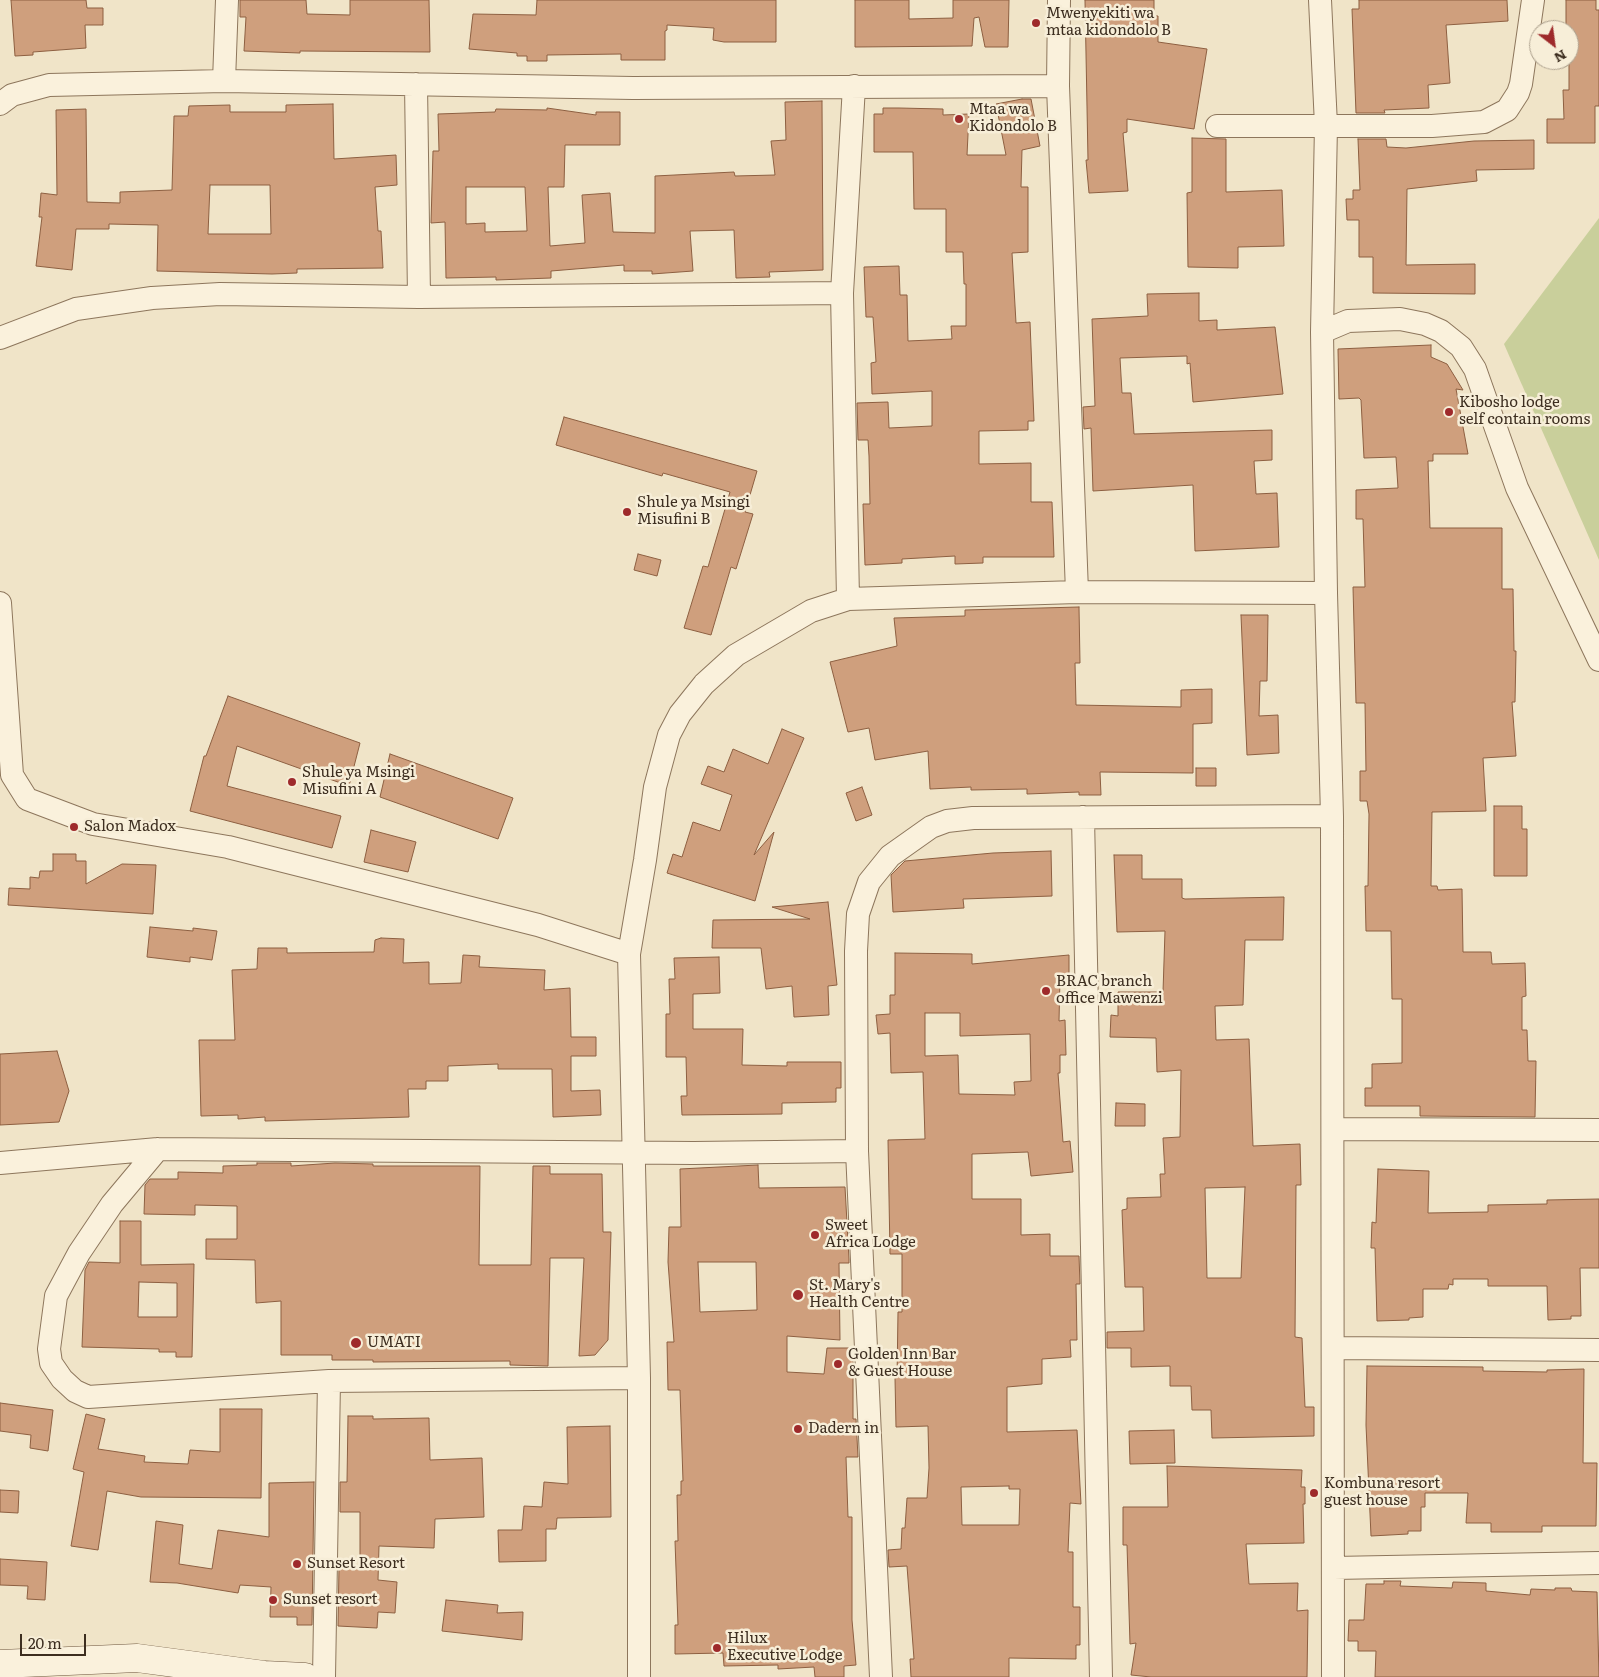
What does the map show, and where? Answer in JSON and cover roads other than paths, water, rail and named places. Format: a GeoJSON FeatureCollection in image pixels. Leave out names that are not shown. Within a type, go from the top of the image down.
{"type":"FeatureCollection","features":[{"type":"Feature","properties":{"kind":"street"},"geometry":{"type":"LineString","coordinates":[[224,81],[227,0]]}},
{"type":"Feature","properties":{"kind":"street"},"geometry":{"type":"LineString","coordinates":[[1059,0],[1058,86],[1076,592]]}},
{"type":"Feature","properties":{"kind":"street"},"geometry":{"type":"LineString","coordinates":[[1320,0],[1326,125],[1322,332],[1332,816],[1334,1129],[1333,1677]]}},
{"type":"Feature","properties":{"kind":"street"},"geometry":{"type":"LineString","coordinates":[[1217,126],[1477,124],[1499,116],[1514,101],[1521,84],[1533,0]]}},
{"type":"Feature","properties":{"kind":"street"},"geometry":{"type":"LineString","coordinates":[[0,104],[12,95],[49,84],[224,81],[634,88],[1058,86]]}},
{"type":"Feature","properties":{"kind":"street"},"geometry":{"type":"LineString","coordinates":[[416,84],[420,297]]}},
{"type":"Feature","properties":{"kind":"street"},"geometry":{"type":"LineString","coordinates":[[848,598],[842,293],[854,86]]}},
{"type":"Feature","properties":{"kind":"street"},"geometry":{"type":"LineString","coordinates":[[0,338],[76,309],[152,298],[220,294],[420,297],[842,293]]}},
{"type":"Feature","properties":{"kind":"street"},"geometry":{"type":"LineString","coordinates":[[1322,332],[1348,321],[1400,320],[1425,324],[1441,331],[1461,347],[1475,369],[1517,488],[1599,660]]}},
{"type":"Feature","properties":{"kind":"street"},"geometry":{"type":"LineString","coordinates":[[639,1677],[638,1378],[629,954],[655,787],[669,735],[680,714],[704,684],[736,655],[811,611],[848,598],[1076,592],[1326,593]]}},
{"type":"Feature","properties":{"kind":"street"},"geometry":{"type":"LineString","coordinates":[[0,613],[12,775],[27,799],[93,824],[228,847],[538,925],[629,954]]}},
{"type":"Feature","properties":{"kind":"street"},"geometry":{"type":"LineString","coordinates":[[881,1677],[856,1151],[856,951],[858,914],[869,882],[890,856],[931,827],[947,821],[973,818],[1332,816]]}},
{"type":"Feature","properties":{"kind":"street"},"geometry":{"type":"LineString","coordinates":[[1083,817],[1101,1677]]}},
{"type":"Feature","properties":{"kind":"street"},"geometry":{"type":"LineString","coordinates":[[1334,1129],[1599,1130]]}},
{"type":"Feature","properties":{"kind":"street"},"geometry":{"type":"LineString","coordinates":[[0,1163],[158,1149],[634,1153],[856,1151]]}},
{"type":"Feature","properties":{"kind":"street"},"geometry":{"type":"LineString","coordinates":[[158,1149],[112,1204],[79,1253],[56,1296],[48,1349],[51,1363],[62,1379],[75,1391],[88,1397],[329,1381],[638,1378]]}},
{"type":"Feature","properties":{"kind":"street"},"geometry":{"type":"LineString","coordinates":[[1333,1348],[1599,1350]]}},
{"type":"Feature","properties":{"kind":"street"},"geometry":{"type":"LineString","coordinates":[[324,1677],[329,1381]]}},
{"type":"Feature","properties":{"kind":"street"},"geometry":{"type":"LineString","coordinates":[[1334,1568],[1599,1563]]}},
{"type":"Feature","properties":{"kind":"street"},"geometry":{"type":"LineString","coordinates":[[0,1664],[137,1658],[264,1675],[306,1677]]}},
{"type":"Feature","properties":{"kind":"place","name":"Mwenyekiti wa mtaa kidondolo B"},"geometry":{"type":"Point","coordinates":[1036,23]}},
{"type":"Feature","properties":{"kind":"place","name":"Mtaa wa Kidondolo B"},"geometry":{"type":"Point","coordinates":[959,119]}},
{"type":"Feature","properties":{"kind":"place","name":"Kibosho lodge self contain rooms"},"geometry":{"type":"Point","coordinates":[1449,412]}},
{"type":"Feature","properties":{"kind":"place","name":"Shule ya Msingi Misufini B"},"geometry":{"type":"Point","coordinates":[627,512]}},
{"type":"Feature","properties":{"kind":"place","name":"Shule ya Msingi Misufini A"},"geometry":{"type":"Point","coordinates":[292,782]}},
{"type":"Feature","properties":{"kind":"place","name":"Salon Madox"},"geometry":{"type":"Point","coordinates":[74,827]}},
{"type":"Feature","properties":{"kind":"place","name":"BRAC branch office Mawenzi"},"geometry":{"type":"Point","coordinates":[1046,991]}},
{"type":"Feature","properties":{"kind":"place","name":"Sweet Africa Lodge"},"geometry":{"type":"Point","coordinates":[815,1235]}},
{"type":"Feature","properties":{"kind":"place","name":"St. Mary's Health Centre"},"geometry":{"type":"Point","coordinates":[798,1295]}},
{"type":"Feature","properties":{"kind":"place","name":"UMATI"},"geometry":{"type":"Point","coordinates":[356,1343]}},
{"type":"Feature","properties":{"kind":"place","name":"Golden Inn Bar & Guest House"},"geometry":{"type":"Point","coordinates":[838,1364]}},
{"type":"Feature","properties":{"kind":"place","name":"Dadern in"},"geometry":{"type":"Point","coordinates":[798,1429]}},
{"type":"Feature","properties":{"kind":"place","name":"Kombuna resort guest house"},"geometry":{"type":"Point","coordinates":[1314,1493]}},
{"type":"Feature","properties":{"kind":"place","name":"Sunset Resort"},"geometry":{"type":"Point","coordinates":[297,1564]}},
{"type":"Feature","properties":{"kind":"place","name":"Sunset resort"},"geometry":{"type":"Point","coordinates":[273,1600]}},
{"type":"Feature","properties":{"kind":"place","name":"Hilux Executive Lodge"},"geometry":{"type":"Point","coordinates":[717,1648]}}]}
